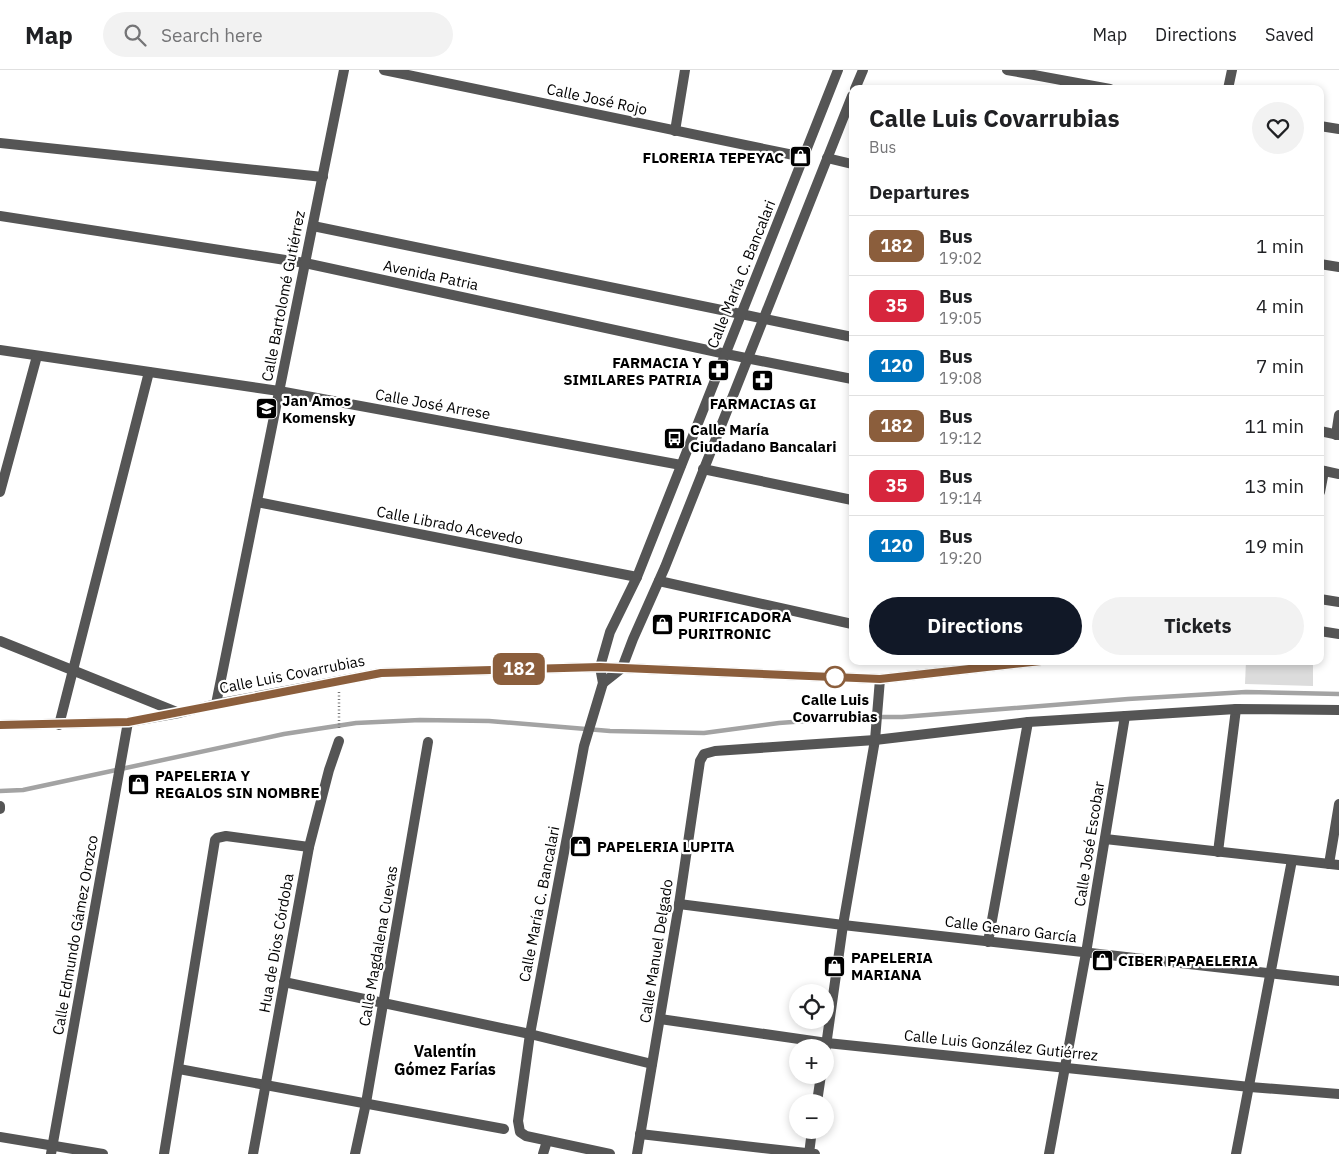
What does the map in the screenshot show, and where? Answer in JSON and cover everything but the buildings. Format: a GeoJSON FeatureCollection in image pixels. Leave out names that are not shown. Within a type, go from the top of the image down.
{"type":"FeatureCollection","features":[{"type":"Feature","properties":{"kind":"street","name":"Calle Bartolomé Gutiérrez"},"geometry":{"type":"LineString","coordinates":[[216,704],[344,70]]}},
{"type":"Feature","properties":{"kind":"street","name":"Calle José Rojo"},"geometry":{"type":"LineString","coordinates":[[384,70],[803,157]]}},
{"type":"Feature","properties":{"kind":"street"},"geometry":{"type":"LineString","coordinates":[[675,131],[685,70]]}},
{"type":"Feature","properties":{"kind":"street","name":"Calle María C. Bancalari"},"geometry":{"type":"LineString","coordinates":[[547,1141],[526,1136],[520,1132],[518,1121],[530,1034],[584,746],[603,683],[600,667],[610,632],[637,577],[838,70]]}},
{"type":"Feature","properties":{"kind":"street"},"geometry":{"type":"LineString","coordinates":[[857,85],[863,70]]}},
{"type":"Feature","properties":{"kind":"street"},"geometry":{"type":"LineString","coordinates":[[1008,70],[1089,85]]}},
{"type":"Feature","properties":{"kind":"street"},"geometry":{"type":"LineString","coordinates":[[1229,85],[1232,70]]}},
{"type":"Feature","properties":{"kind":"street"},"geometry":{"type":"LineString","coordinates":[[603,683],[622,668],[659,581],[849,103]]}},
{"type":"Feature","properties":{"kind":"street"},"geometry":{"type":"LineString","coordinates":[[1324,127],[1339,129]]}},
{"type":"Feature","properties":{"kind":"street"},"geometry":{"type":"LineString","coordinates":[[0,142],[323,177]]}},
{"type":"Feature","properties":{"kind":"street"},"geometry":{"type":"LineString","coordinates":[[827,158],[849,163]]}},
{"type":"Feature","properties":{"kind":"street","name":"Avenida Patria"},"geometry":{"type":"LineString","coordinates":[[0,216],[305,263],[747,359],[849,378]]}},
{"type":"Feature","properties":{"kind":"street","name":"Avenida Patria"},"geometry":{"type":"LineString","coordinates":[[313,226],[849,336]]}},
{"type":"Feature","properties":{"kind":"street"},"geometry":{"type":"LineString","coordinates":[[1324,265],[1339,267]]}},
{"type":"Feature","properties":{"kind":"street","name":"Calle José Arrese"},"geometry":{"type":"LineString","coordinates":[[0,350],[279,391],[681,465]]}},
{"type":"Feature","properties":{"kind":"street"},"geometry":{"type":"LineString","coordinates":[[0,492],[37,356]]}},
{"type":"Feature","properties":{"kind":"street"},"geometry":{"type":"LineString","coordinates":[[59,725],[149,372]]}},
{"type":"Feature","properties":{"kind":"street"},"geometry":{"type":"LineString","coordinates":[[1324,432],[1337,435],[1339,415]]}},
{"type":"Feature","properties":{"kind":"street"},"geometry":{"type":"LineString","coordinates":[[704,470],[849,499]]}},
{"type":"Feature","properties":{"kind":"street"},"geometry":{"type":"LineString","coordinates":[[1324,471],[1339,474]]}},
{"type":"Feature","properties":{"kind":"street","name":"Calle Librado Acevedo"},"geometry":{"type":"LineString","coordinates":[[257,502],[637,577]]}},
{"type":"Feature","properties":{"kind":"street"},"geometry":{"type":"LineString","coordinates":[[659,581],[849,623]]}},
{"type":"Feature","properties":{"kind":"street"},"geometry":{"type":"LineString","coordinates":[[1324,600],[1339,602]]}},
{"type":"Feature","properties":{"kind":"street"},"geometry":{"type":"LineString","coordinates":[[1324,632],[1339,634]]}},
{"type":"Feature","properties":{"kind":"street"},"geometry":{"type":"LineString","coordinates":[[0,641],[179,713]]}},
{"type":"Feature","properties":{"kind":"street","name":"Calle Luis Covarrubias"},"geometry":{"type":"LineString","coordinates":[[0,725],[128,722],[381,673],[600,667],[880,679],[998,665]]}},
{"type":"Feature","properties":{"kind":"street"},"geometry":{"type":"LineString","coordinates":[[827,1039],[843,925],[875,737],[880,679]]}},
{"type":"Feature","properties":{"kind":"street"},"geometry":{"type":"LineString","coordinates":[[875,737],[1028,722],[1236,709],[1339,710]]}},
{"type":"Feature","properties":{"kind":"street"},"geometry":{"type":"LineString","coordinates":[[1218,852],[1236,709]]}},
{"type":"Feature","properties":{"kind":"street","name":"Calle José Escobar"},"geometry":{"type":"LineString","coordinates":[[1049,1154],[1086,953],[1124,716]]}},
{"type":"Feature","properties":{"kind":"street","name":"Calle Edmundo Gámez Orozco"},"geometry":{"type":"LineString","coordinates":[[52,1150],[128,722]]}},
{"type":"Feature","properties":{"kind":"street"},"geometry":{"type":"LineString","coordinates":[[988,942],[1028,722]]}},
{"type":"Feature","properties":{"kind":"street","name":"Calle Manuel Delgado"},"geometry":{"type":"LineString","coordinates":[[637,1154],[679,904],[700,761],[704,754],[715,751],[875,737]]}},
{"type":"Feature","properties":{"kind":"street","name":"Hua de Dios Córdoba"},"geometry":{"type":"LineString","coordinates":[[253,1154],[309,846],[329,770],[339,741]]}},
{"type":"Feature","properties":{"kind":"street","name":"Calle Magdalena Cuevas"},"geometry":{"type":"LineString","coordinates":[[354,1154],[366,1103],[428,742]]}},
{"type":"Feature","properties":{"kind":"street"},"geometry":{"type":"LineString","coordinates":[[1105,839],[1334,865],[1339,804]]}},
{"type":"Feature","properties":{"kind":"street"},"geometry":{"type":"LineString","coordinates":[[164,1154],[214,844],[217,838],[226,836],[309,846]]}},
{"type":"Feature","properties":{"kind":"street"},"geometry":{"type":"LineString","coordinates":[[1236,1154],[1272,974],[1292,860]]}},
{"type":"Feature","properties":{"kind":"street","name":"Calle Genaro García"},"geometry":{"type":"LineString","coordinates":[[679,904],[988,942],[1339,981]]}},
{"type":"Feature","properties":{"kind":"street"},"geometry":{"type":"LineString","coordinates":[[284,982],[530,1034],[652,1064]]}},
{"type":"Feature","properties":{"kind":"street","name":"Calle Luis González Gutiérrez"},"geometry":{"type":"LineString","coordinates":[[660,1019],[789,1042]]}},
{"type":"Feature","properties":{"kind":"street","name":"Calle Luis González Gutiérrez"},"geometry":{"type":"LineString","coordinates":[[834,1049],[1065,1067],[1339,1094]]}},
{"type":"Feature","properties":{"kind":"street"},"geometry":{"type":"LineString","coordinates":[[179,1069],[504,1128]]}},
{"type":"Feature","properties":{"kind":"street"},"geometry":{"type":"LineString","coordinates":[[640,1134],[815,1154]]}},
{"type":"Feature","properties":{"kind":"street"},"geometry":{"type":"LineString","coordinates":[[0,1137],[52,1150],[103,1154]]}},
{"type":"Feature","properties":{"kind":"street"},"geometry":{"type":"LineString","coordinates":[[809,1154],[811,1139]]}},
{"type":"Feature","properties":{"kind":"street"},"geometry":{"type":"LineString","coordinates":[[544,1154],[547,1141],[610,1154]]}},
{"type":"Feature","properties":{"kind":"path"},"geometry":{"type":"LineString","coordinates":[[339,707],[339,728]]}},
{"type":"Feature","properties":{"kind":"shaded area"},"geometry":{"type":"Polygon","coordinates":[[[1246,665],[1313,665],[1313,686],[1245,684],[1246,665]]]}},
{"type":"Feature","properties":{"kind":"waterway"},"geometry":{"type":"LineString","coordinates":[[0,791],[23,790],[284,734],[356,723],[420,720],[489,721],[610,731],[704,733],[779,723],[861,717],[902,717],[1128,699],[1246,692],[1339,694]]}},
{"type":"Feature","properties":{"kind":"bus line","name":"182"},"geometry":{"type":"LineString","coordinates":[[0,725],[128,722],[381,673],[600,667],[880,679],[1005,665]]}},
{"type":"Feature","properties":{"kind":"place","name":"FLORERIA TEPEYAC"},"geometry":{"type":"Point","coordinates":[800,157]}},
{"type":"Feature","properties":{"kind":"place","name":"FARMACIA Y SIMILARES PATRIA"},"geometry":{"type":"Point","coordinates":[718,371]}},
{"type":"Feature","properties":{"kind":"place","name":"FARMACIAS GI"},"geometry":{"type":"Point","coordinates":[763,380]}},
{"type":"Feature","properties":{"kind":"place","name":"Jan Amos Komensky"},"geometry":{"type":"Point","coordinates":[266,409]}},
{"type":"Feature","properties":{"kind":"place","name":"Calle María Ciudadano Bancalari"},"geometry":{"type":"Point","coordinates":[674,438]}},
{"type":"Feature","properties":{"kind":"place","name":"PURIFICADORA PURITRONIC"},"geometry":{"type":"Point","coordinates":[662,625]}},
{"type":"Feature","properties":{"kind":"place","name":"Calle Luis Covarrubias"},"geometry":{"type":"Point","coordinates":[835,677]}},
{"type":"Feature","properties":{"kind":"place","name":"PAPELERIA Y REGALOS SIN NOMBRE"},"geometry":{"type":"Point","coordinates":[139,784]}},
{"type":"Feature","properties":{"kind":"place","name":"PAPELERIA LUPITA"},"geometry":{"type":"Point","coordinates":[581,846]}},
{"type":"Feature","properties":{"kind":"place","name":"CIBER PAPAELERIA"},"geometry":{"type":"Point","coordinates":[1102,960]}},
{"type":"Feature","properties":{"kind":"place","name":"PAPELERIA MARIANA"},"geometry":{"type":"Point","coordinates":[835,966]}},
{"type":"Feature","properties":{"kind":"district","name":"Valentín Gómez Farías"},"geometry":{"type":"Point","coordinates":[445,1060]}}]}
